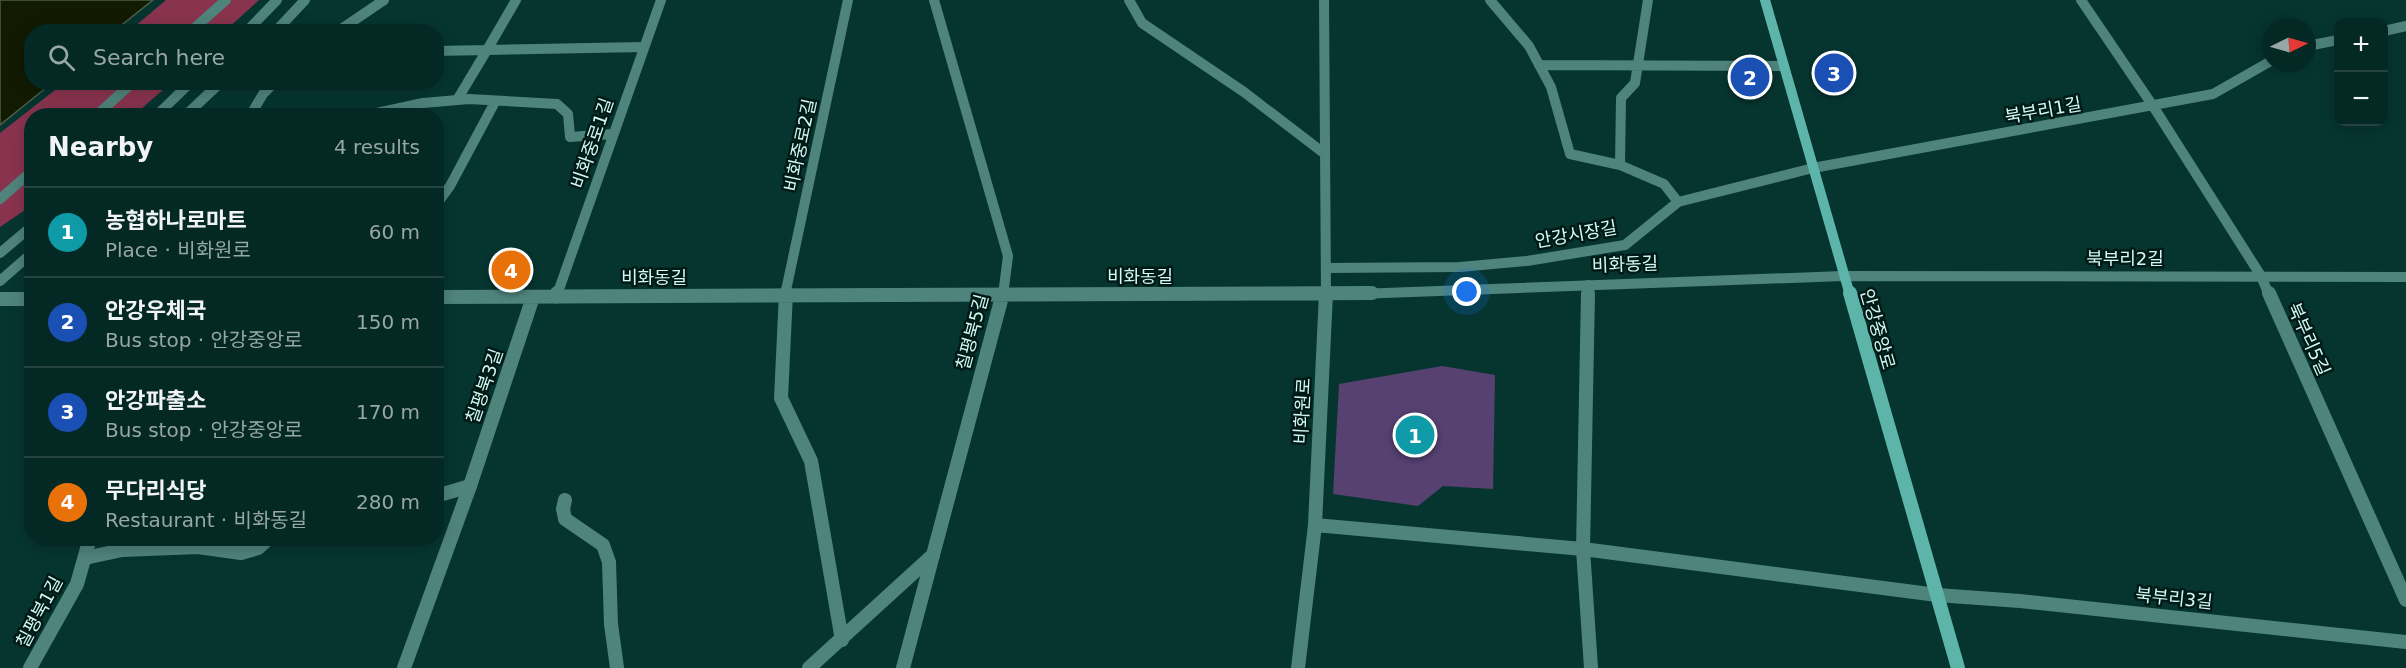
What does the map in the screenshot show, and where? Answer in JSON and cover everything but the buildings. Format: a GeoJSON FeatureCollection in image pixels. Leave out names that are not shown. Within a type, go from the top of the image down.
{"type":"FeatureCollection","features":[{"type":"Feature","properties":{"kind":"main road","name":"안강중앙로"},"geometry":{"type":"LineString","coordinates":[[1765,0],[1958,668]]}},
{"type":"Feature","properties":{"kind":"street"},"geometry":{"type":"LineString","coordinates":[[199,24],[226,0]]}},
{"type":"Feature","properties":{"kind":"street"},"geometry":{"type":"LineString","coordinates":[[254,24],[278,0]]}},
{"type":"Feature","properties":{"kind":"street"},"geometry":{"type":"LineString","coordinates":[[282,24],[305,0]]}},
{"type":"Feature","properties":{"kind":"street"},"geometry":{"type":"LineString","coordinates":[[349,24],[384,0]]}},
{"type":"Feature","properties":{"kind":"street"},"geometry":{"type":"LineString","coordinates":[[457,100],[516,0]]}},
{"type":"Feature","properties":{"kind":"street","name":"비화중로1길"},"geometry":{"type":"LineString","coordinates":[[556,297],[661,0]]}},
{"type":"Feature","properties":{"kind":"street","name":"비화중로2길"},"geometry":{"type":"LineString","coordinates":[[785,296],[848,0]]}},
{"type":"Feature","properties":{"kind":"street","name":"칠평북5길"},"geometry":{"type":"LineString","coordinates":[[903,668],[1003,296],[1008,256],[934,0]]}},
{"type":"Feature","properties":{"kind":"street"},"geometry":{"type":"LineString","coordinates":[[1128,0],[1142,23],[1244,92],[1325,154]]}},
{"type":"Feature","properties":{"kind":"street","name":"비화원로"},"geometry":{"type":"LineString","coordinates":[[1298,668],[1315,525],[1326,295],[1324,0]]}},
{"type":"Feature","properties":{"kind":"street"},"geometry":{"type":"LineString","coordinates":[[1490,0],[1529,46],[1551,87],[1570,154],[1620,165],[1664,184],[1678,202]]}},
{"type":"Feature","properties":{"kind":"street"},"geometry":{"type":"LineString","coordinates":[[1620,165],[1621,98],[1635,83],[1648,0]]}},
{"type":"Feature","properties":{"kind":"street","name":"북부리5길"},"geometry":{"type":"LineString","coordinates":[[2080,0],[2152,106],[2261,276],[2406,600]]}},
{"type":"Feature","properties":{"kind":"street"},"geometry":{"type":"LineString","coordinates":[[2388,30],[2406,26]]}},
{"type":"Feature","properties":{"kind":"street"},"geometry":{"type":"LineString","coordinates":[[2316,44],[2334,41]]}},
{"type":"Feature","properties":{"kind":"street"},"geometry":{"type":"LineString","coordinates":[[444,51],[644,47]]}},
{"type":"Feature","properties":{"kind":"street"},"geometry":{"type":"LineString","coordinates":[[1539,65],[1784,66]]}},
{"type":"Feature","properties":{"kind":"street","name":"북부리1길"},"geometry":{"type":"LineString","coordinates":[[1813,168],[2213,94],[2262,66]]}},
{"type":"Feature","properties":{"kind":"street"},"geometry":{"type":"LineString","coordinates":[[105,108],[124,90]]}},
{"type":"Feature","properties":{"kind":"street"},"geometry":{"type":"LineString","coordinates":[[164,108],[183,90]]}},
{"type":"Feature","properties":{"kind":"street"},"geometry":{"type":"LineString","coordinates":[[193,108],[213,90]]}},
{"type":"Feature","properties":{"kind":"street"},"geometry":{"type":"LineString","coordinates":[[255,108],[267,90]]}},
{"type":"Feature","properties":{"kind":"street"},"geometry":{"type":"LineString","coordinates":[[400,108],[457,100],[557,104],[568,114],[570,137],[612,134]]}},
{"type":"Feature","properties":{"kind":"street"},"geometry":{"type":"LineString","coordinates":[[444,195],[495,102]]}},
{"type":"Feature","properties":{"kind":"street","name":"안강시장길"},"geometry":{"type":"LineString","coordinates":[[1326,268],[1460,267],[1527,261],[1625,245],[1678,202],[1813,168]]}},
{"type":"Feature","properties":{"kind":"street"},"geometry":{"type":"LineString","coordinates":[[0,199],[24,178]]}},
{"type":"Feature","properties":{"kind":"street"},"geometry":{"type":"LineString","coordinates":[[0,253],[24,233]]}},
{"type":"Feature","properties":{"kind":"street"},"geometry":{"type":"LineString","coordinates":[[0,281],[24,260]]}},
{"type":"Feature","properties":{"kind":"street","name":"비화동길"},"geometry":{"type":"LineString","coordinates":[[444,297],[1326,295],[1843,276]]}},
{"type":"Feature","properties":{"kind":"street","name":"북부리2길"},"geometry":{"type":"LineString","coordinates":[[1843,276],[2406,277]]}},
{"type":"Feature","properties":{"kind":"street"},"geometry":{"type":"LineString","coordinates":[[1588,285],[1583,549],[1591,668]]}},
{"type":"Feature","properties":{"kind":"street"},"geometry":{"type":"LineString","coordinates":[[785,296],[781,398],[811,460],[842,640]]}},
{"type":"Feature","properties":{"kind":"street","name":"칠평북3길"},"geometry":{"type":"LineString","coordinates":[[404,668],[470,486],[533,297]]}},
{"type":"Feature","properties":{"kind":"street"},"geometry":{"type":"LineString","coordinates":[[0,299],[24,299]]}},
{"type":"Feature","properties":{"kind":"street"},"geometry":{"type":"LineString","coordinates":[[444,494],[470,486]]}},
{"type":"Feature","properties":{"kind":"street"},"geometry":{"type":"LineString","coordinates":[[565,500],[563,509],[565,519],[603,545],[609,562],[611,624],[616,668]]}},
{"type":"Feature","properties":{"kind":"street"},"geometry":{"type":"LineString","coordinates":[[1315,525],[1583,549],[1937,595]]}},
{"type":"Feature","properties":{"kind":"street","name":"칠평북1길"},"geometry":{"type":"LineString","coordinates":[[30,668],[77,584],[88,546]]}},
{"type":"Feature","properties":{"kind":"street"},"geometry":{"type":"LineString","coordinates":[[85,558],[122,550],[198,547],[241,553],[260,546]]}},
{"type":"Feature","properties":{"kind":"street"},"geometry":{"type":"LineString","coordinates":[[808,668],[842,640],[933,555]]}},
{"type":"Feature","properties":{"kind":"street","name":"북부리3길"},"geometry":{"type":"LineString","coordinates":[[1937,595],[2020,601],[2406,642]]}},
{"type":"Feature","properties":{"kind":"shaded area"},"geometry":{"type":"Polygon","coordinates":[[[0,0],[153,0],[123,24],[24,24],[24,90],[43,90],[0,125],[0,0]]]}},
{"type":"Feature","properties":{"kind":"shaded area"},"geometry":{"type":"Polygon","coordinates":[[[166,0],[259,0],[233,24],[138,24],[166,0]]]}},
{"type":"Feature","properties":{"kind":"shaded area"},"geometry":{"type":"Polygon","coordinates":[[[55,90],[163,90],[142,108],[32,108],[55,90]]]}},
{"type":"Feature","properties":{"kind":"shaded area"},"geometry":{"type":"Polygon","coordinates":[[[24,114],[24,211],[0,227],[0,133],[24,114]]]}},
{"type":"Feature","properties":{"kind":"place","name":"안강파출소"},"geometry":{"type":"Point","coordinates":[1834,73]}},
{"type":"Feature","properties":{"kind":"place","name":"안강우체국"},"geometry":{"type":"Point","coordinates":[1750,77]}},
{"type":"Feature","properties":{"kind":"place","name":"무다리식당"},"geometry":{"type":"Point","coordinates":[511,270]}},
{"type":"Feature","properties":{"kind":"place","name":"농협하나로마트"},"geometry":{"type":"Point","coordinates":[1415,435]}}]}
